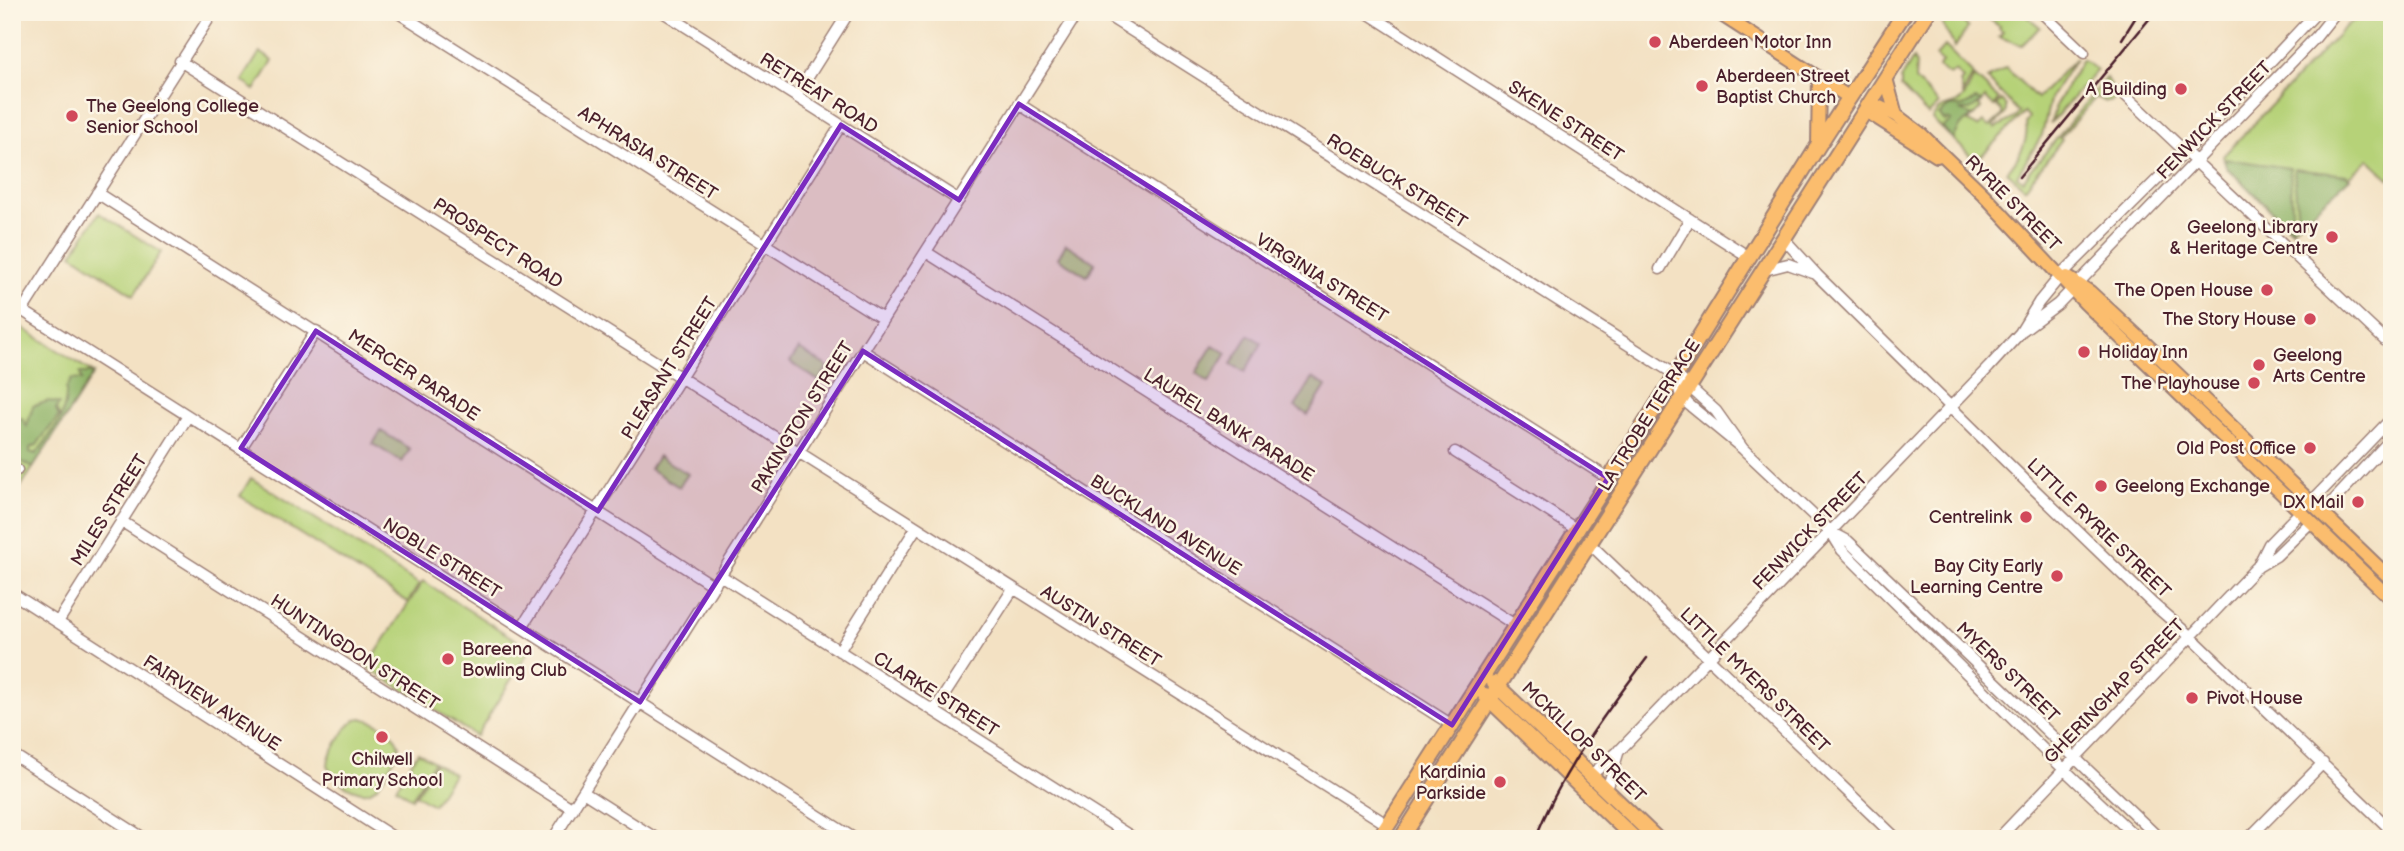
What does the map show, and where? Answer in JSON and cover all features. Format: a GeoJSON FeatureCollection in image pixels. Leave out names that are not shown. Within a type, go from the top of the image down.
{"type":"FeatureCollection","features":[{"type":"Feature","properties":{"kind":"highway","name":"LA TROBE TERRACE"},"geometry":{"type":"LineString","coordinates":[[1379,839],[1676,375],[1848,95],[1905,12]]}},
{"type":"Feature","properties":{"kind":"highway","name":"LA TROBE TERRACE"},"geometry":{"type":"LineString","coordinates":[[1401,839],[1928,12]]}},
{"type":"Feature","properties":{"kind":"highway"},"geometry":{"type":"LineString","coordinates":[[1848,95],[1868,107]]}},
{"type":"Feature","properties":{"kind":"highway","name":"MCKILLOP STREET"},"geometry":{"type":"LineString","coordinates":[[1481,680],[1631,838]]}},
{"type":"Feature","properties":{"kind":"highway","name":"MCKILLOP STREET"},"geometry":{"type":"LineString","coordinates":[[1494,693],[1591,775],[1657,839]]}},
{"type":"Feature","properties":{"kind":"highway"},"geometry":{"type":"LineString","coordinates":[[1591,775],[1592,788],[1630,825],[1631,838]]}},
{"type":"Feature","properties":{"kind":"main road"},"geometry":{"type":"LineString","coordinates":[[1723,14],[1848,95]]}},
{"type":"Feature","properties":{"kind":"main road"},"geometry":{"type":"LineString","coordinates":[[1818,146],[1819,78]]}},
{"type":"Feature","properties":{"kind":"main road"},"geometry":{"type":"LineString","coordinates":[[1886,78],[1896,115]]}},
{"type":"Feature","properties":{"kind":"main road","name":"RYRIE STREET"},"geometry":{"type":"LineString","coordinates":[[1868,107],[1896,115],[1921,134],[2392,600]]}},
{"type":"Feature","properties":{"kind":"main road","name":"RYRIE STREET"},"geometry":{"type":"LineString","coordinates":[[1868,107],[1903,135],[1947,160]]}},
{"type":"Feature","properties":{"kind":"main road","name":"RYRIE STREET"},"geometry":{"type":"LineString","coordinates":[[2075,286],[2090,292],[2145,342],[2392,580]]}},
{"type":"Feature","properties":{"kind":"main road","name":"GHERINGHAP STREET"},"geometry":{"type":"LineString","coordinates":[[2301,511],[2311,502]]}},
{"type":"Feature","properties":{"kind":"main road","name":"GHERINGHAP STREET"},"geometry":{"type":"LineString","coordinates":[[2311,522],[2322,513]]}},
{"type":"Feature","properties":{"kind":"street"},"geometry":{"type":"LineString","coordinates":[[22,311],[213,12]]}},
{"type":"Feature","properties":{"kind":"street","name":"APHRASIA STREET"},"geometry":{"type":"LineString","coordinates":[[397,12],[883,318]]}},
{"type":"Feature","properties":{"kind":"street","name":"RETREAT ROAD"},"geometry":{"type":"LineString","coordinates":[[663,12],[959,200]]}},
{"type":"Feature","properties":{"kind":"street"},"geometry":{"type":"LineString","coordinates":[[681,23],[688,12]]}},
{"type":"Feature","properties":{"kind":"street"},"geometry":{"type":"LineString","coordinates":[[796,96],[849,12]]}},
{"type":"Feature","properties":{"kind":"street","name":"PAKINGTON STREET"},"geometry":{"type":"LineString","coordinates":[[553,839],[1078,12]]}},
{"type":"Feature","properties":{"kind":"street","name":"ROEBUCK STREET"},"geometry":{"type":"LineString","coordinates":[[1102,12],[1676,375]]}},
{"type":"Feature","properties":{"kind":"street","name":"SKENE STREET"},"geometry":{"type":"LineString","coordinates":[[1366,12],[1749,257]]}},
{"type":"Feature","properties":{"kind":"street"},"geometry":{"type":"LineString","coordinates":[[2041,12],[2084,52]]}},
{"type":"Feature","properties":{"kind":"street","name":"FENWICK STREET"},"geometry":{"type":"LineString","coordinates":[[2301,30],[2308,12]]}},
{"type":"Feature","properties":{"kind":"street","name":"FENWICK STREET"},"geometry":{"type":"LineString","coordinates":[[2020,333],[2059,273],[2185,152],[2317,12]]}},
{"type":"Feature","properties":{"kind":"street","name":"FENWICK STREET"},"geometry":{"type":"LineString","coordinates":[[1591,775],[1620,750],[2020,333],[2048,313],[2140,221],[2316,37],[2336,12]]}},
{"type":"Feature","properties":{"kind":"street","name":"PROSPECT ROAD"},"geometry":{"type":"LineString","coordinates":[[180,61],[798,453]]}},
{"type":"Feature","properties":{"kind":"street"},"geometry":{"type":"LineString","coordinates":[[2121,91],[2392,347]]}},
{"type":"Feature","properties":{"kind":"street","name":"VIRGINIA STREET"},"geometry":{"type":"LineString","coordinates":[[1020,104],[1608,478]]}},
{"type":"Feature","properties":{"kind":"street","name":"PLEASANT STREET"},"geometry":{"type":"LineString","coordinates":[[522,627],[841,125]]}},
{"type":"Feature","properties":{"kind":"street","name":"MERCER PARADE"},"geometry":{"type":"LineString","coordinates":[[97,193],[714,586]]}},
{"type":"Feature","properties":{"kind":"street"},"geometry":{"type":"LineString","coordinates":[[2128,208],[2140,221]]}},
{"type":"Feature","properties":{"kind":"street"},"geometry":{"type":"LineString","coordinates":[[1660,269],[1690,219]]}},
{"type":"Feature","properties":{"kind":"street","name":"LITTLE RYRIE STREET"},"geometry":{"type":"LineString","coordinates":[[1784,239],[1951,407],[2392,831]]}},
{"type":"Feature","properties":{"kind":"street","name":"LAUREL BANK PARADE"},"geometry":{"type":"LineString","coordinates":[[926,251],[1515,625]]}},
{"type":"Feature","properties":{"kind":"street","name":"LITTLE RYRIE STREET"},"geometry":{"type":"LineString","coordinates":[[1764,270],[1790,265],[1817,275]]}},
{"type":"Feature","properties":{"kind":"street","name":"NOBLE STREET"},"geometry":{"type":"LineString","coordinates":[[12,304],[855,839]]}},
{"type":"Feature","properties":{"kind":"street"},"geometry":{"type":"LineString","coordinates":[[240,448],[316,331]]}},
{"type":"Feature","properties":{"kind":"street","name":"BUCKLAND AVENUE"},"geometry":{"type":"LineString","coordinates":[[863,351],[1452,726]]}},
{"type":"Feature","properties":{"kind":"street","name":"MYERS STREET"},"geometry":{"type":"LineString","coordinates":[[1676,375],[1686,392],[1722,418],[1743,449],[1831,532],[1847,541],[2160,839]]}},
{"type":"Feature","properties":{"kind":"street","name":"MILES STREET"},"geometry":{"type":"LineString","coordinates":[[58,622],[188,416]]}},
{"type":"Feature","properties":{"kind":"street","name":"GHERINGHAP STREET"},"geometry":{"type":"LineString","coordinates":[[2311,502],[2392,418]]}},
{"type":"Feature","properties":{"kind":"street","name":"GHERINGHAP STREET"},"geometry":{"type":"LineString","coordinates":[[2322,513],[2392,438]]}},
{"type":"Feature","properties":{"kind":"street"},"geometry":{"type":"LineString","coordinates":[[1455,452],[1576,530]]}},
{"type":"Feature","properties":{"kind":"street","name":"AUSTIN STREET"},"geometry":{"type":"LineString","coordinates":[[798,453],[1388,825]]}},
{"type":"Feature","properties":{"kind":"street","name":"GHERINGHAP STREET"},"geometry":{"type":"LineString","coordinates":[[1998,839],[2256,568],[2269,544],[2301,511]]}},
{"type":"Feature","properties":{"kind":"street","name":"HUNTINGDON STREET"},"geometry":{"type":"LineString","coordinates":[[121,521],[573,809]]}},
{"type":"Feature","properties":{"kind":"street","name":"GHERINGHAP STREET"},"geometry":{"type":"LineString","coordinates":[[2256,568],[2276,556],[2311,522]]}},
{"type":"Feature","properties":{"kind":"street"},"geometry":{"type":"LineString","coordinates":[[839,651],[916,528]]}},
{"type":"Feature","properties":{"kind":"street","name":"MYERS STREET"},"geometry":{"type":"LineString","coordinates":[[1831,532],[1841,548],[2138,839]]}},
{"type":"Feature","properties":{"kind":"street","name":"LITTLE MYERS STREET"},"geometry":{"type":"LineString","coordinates":[[1590,544],[1898,839]]}},
{"type":"Feature","properties":{"kind":"street","name":"CLARKE STREET"},"geometry":{"type":"LineString","coordinates":[[720,576],[1135,839]]}},
{"type":"Feature","properties":{"kind":"street"},"geometry":{"type":"LineString","coordinates":[[934,711],[1013,589]]}},
{"type":"Feature","properties":{"kind":"street","name":"FAIRVIEW AVENUE"},"geometry":{"type":"LineString","coordinates":[[12,593],[396,839]]}},
{"type":"Feature","properties":{"kind":"street","name":"FENWICK STREET"},"geometry":{"type":"LineString","coordinates":[[1607,790],[1620,750]]}},
{"type":"Feature","properties":{"kind":"street"},"geometry":{"type":"LineString","coordinates":[[12,754],[145,839]]}},
{"type":"Feature","properties":{"kind":"street"},"geometry":{"type":"LineString","coordinates":[[2248,839],[2323,763]]}},
{"type":"Feature","properties":{"kind":"street"},"geometry":{"type":"LineString","coordinates":[[583,792],[657,839]]}},
{"type":"Feature","properties":{"kind":"highlighted area"},"geometry":{"type":"Polygon","coordinates":[[[1019,104],[1608,478],[1452,725],[863,351],[640,702],[241,448],[316,331],[598,511],[841,125],[959,200],[1019,104]]]}},
{"type":"Feature","properties":{"kind":"green space"},"geometry":{"type":"Polygon","coordinates":[[[1943,12],[1955,12],[1968,27],[1955,47],[1939,18],[1943,12]]]}},
{"type":"Feature","properties":{"kind":"green space"},"geometry":{"type":"Polygon","coordinates":[[[2022,12],[2040,27],[2022,45],[1999,37],[2003,32],[2000,27],[1981,13],[2022,12]]]}},
{"type":"Feature","properties":{"kind":"green space"},"geometry":{"type":"Polygon","coordinates":[[[2378,13],[2392,19],[2392,181],[2369,159],[2291,230],[2227,168],[2223,156],[2347,25],[2358,17],[2378,13]]]}},
{"type":"Feature","properties":{"kind":"green space"},"geometry":{"type":"Polygon","coordinates":[[[1945,46],[1973,74],[1963,94],[1960,82],[1963,79],[1955,71],[1950,75],[1938,67],[1942,62],[1936,56],[1945,46]]]}},
{"type":"Feature","properties":{"kind":"green space"},"geometry":{"type":"Polygon","coordinates":[[[260,52],[273,61],[255,90],[242,81],[260,52]]]}},
{"type":"Feature","properties":{"kind":"green space"},"geometry":{"type":"Polygon","coordinates":[[[2076,58],[2051,96],[2042,135],[2017,176],[2023,180],[2106,78],[2117,97],[2107,102],[2096,97],[2060,138],[2062,140],[2025,188],[2007,172],[2024,143],[2029,118],[2024,113],[1976,161],[1932,119],[1939,109],[1962,99],[1974,76],[1999,99],[1994,106],[1985,98],[1979,106],[1981,108],[1968,122],[1978,127],[1983,122],[1989,127],[2002,116],[2002,111],[1996,106],[2001,101],[2006,106],[2006,113],[1993,126],[1995,128],[2015,118],[2019,112],[1987,79],[2006,68],[2037,98],[2076,58]]]}},
{"type":"Feature","properties":{"kind":"green space"},"geometry":{"type":"Polygon","coordinates":[[[1913,59],[1916,64],[1915,80],[1939,104],[1928,115],[1901,87],[1901,79],[1913,59]]]}},
{"type":"Feature","properties":{"kind":"green space"},"geometry":{"type":"Polygon","coordinates":[[[2082,59],[2097,70],[2050,124],[2057,103],[2082,59]]]}},
{"type":"Feature","properties":{"kind":"green space"},"geometry":{"type":"Polygon","coordinates":[[[1975,100],[1982,102],[1970,110],[1961,110],[1972,117],[1961,125],[1953,139],[1942,128],[1951,121],[1945,121],[1939,115],[1949,107],[1963,106],[1975,100]]]}},
{"type":"Feature","properties":{"kind":"green space"},"geometry":{"type":"Polygon","coordinates":[[[2224,160],[2290,168],[2293,230],[2227,168],[2224,160]]]}},
{"type":"Feature","properties":{"kind":"green space"},"geometry":{"type":"Polygon","coordinates":[[[2294,169],[2347,175],[2350,178],[2298,224],[2294,169]]]}},
{"type":"Feature","properties":{"kind":"green space"},"geometry":{"type":"Polygon","coordinates":[[[99,213],[161,252],[134,295],[72,254],[99,213]]]}},
{"type":"Feature","properties":{"kind":"green space"},"geometry":{"type":"Polygon","coordinates":[[[1066,244],[1095,263],[1087,276],[1058,258],[1066,244]]]}},
{"type":"Feature","properties":{"kind":"green space"},"geometry":{"type":"Polygon","coordinates":[[[15,323],[94,373],[18,491],[12,487],[12,326],[15,323]]]}},
{"type":"Feature","properties":{"kind":"green space"},"geometry":{"type":"Polygon","coordinates":[[[1249,335],[1262,343],[1245,372],[1231,364],[1249,335]]]}},
{"type":"Feature","properties":{"kind":"green space"},"geometry":{"type":"Polygon","coordinates":[[[1213,345],[1227,353],[1209,382],[1196,373],[1213,345]]]}},
{"type":"Feature","properties":{"kind":"green space"},"geometry":{"type":"Polygon","coordinates":[[[799,349],[828,367],[819,381],[790,362],[799,349]]]}},
{"type":"Feature","properties":{"kind":"green space"},"geometry":{"type":"Polygon","coordinates":[[[80,373],[94,373],[33,468],[12,456],[12,420],[22,418],[27,426],[33,406],[49,401],[59,404],[56,410],[59,416],[37,445],[30,448],[30,452],[36,454],[61,415],[66,388],[72,379],[82,380],[80,373]]]}},
{"type":"Feature","properties":{"kind":"green space"},"geometry":{"type":"Polygon","coordinates":[[[1313,378],[1326,386],[1308,415],[1295,407],[1313,378]]]}},
{"type":"Feature","properties":{"kind":"green space"},"geometry":{"type":"Polygon","coordinates":[[[381,431],[410,449],[402,462],[373,444],[381,431]]]}},
{"type":"Feature","properties":{"kind":"green space"},"geometry":{"type":"Polygon","coordinates":[[[658,456],[688,474],[679,487],[650,469],[658,456]]]}},
{"type":"Feature","properties":{"kind":"green space"},"geometry":{"type":"Polygon","coordinates":[[[251,478],[419,584],[408,602],[240,496],[251,478]]]}},
{"type":"Feature","properties":{"kind":"green space","name":"Bareena Bowling Club"},"geometry":{"type":"Polygon","coordinates":[[[423,581],[530,649],[476,736],[367,667],[423,581]]]}},
{"type":"Feature","properties":{"kind":"green space"},"geometry":{"type":"Polygon","coordinates":[[[361,718],[384,728],[399,746],[383,778],[374,788],[365,792],[351,789],[338,781],[328,765],[345,729],[361,718]]]}},
{"type":"Feature","properties":{"kind":"green space"},"geometry":{"type":"Polygon","coordinates":[[[418,752],[434,762],[412,798],[396,788],[418,752]]]}},
{"type":"Feature","properties":{"kind":"green space"},"geometry":{"type":"Polygon","coordinates":[[[435,763],[453,774],[433,805],[416,795],[435,763]]]}},
{"type":"Feature","properties":{"kind":"railway"},"geometry":{"type":"LineString","coordinates":[[2122,39],[2139,12]]}},
{"type":"Feature","properties":{"kind":"railway"},"geometry":{"type":"LineString","coordinates":[[2019,177],[2155,12]]}},
{"type":"Feature","properties":{"kind":"railway"},"geometry":{"type":"LineString","coordinates":[[1535,839],[1571,767],[1599,723],[1647,658]]}},
{"type":"Feature","properties":{"kind":"place","name":"Aberdeen Motor Inn"},"geometry":{"type":"Point","coordinates":[1655,42]}},
{"type":"Feature","properties":{"kind":"place","name":"Aberdeen Street Baptist Church"},"geometry":{"type":"Point","coordinates":[1702,86]}},
{"type":"Feature","properties":{"kind":"place","name":"A Building"},"geometry":{"type":"Point","coordinates":[2181,89]}},
{"type":"Feature","properties":{"kind":"place","name":"The Geelong College Senior School"},"geometry":{"type":"Point","coordinates":[72,116]}},
{"type":"Feature","properties":{"kind":"place","name":"Geelong Library & Heritage Centre"},"geometry":{"type":"Point","coordinates":[2332,237]}},
{"type":"Feature","properties":{"kind":"place","name":"The Open House"},"geometry":{"type":"Point","coordinates":[2267,290]}},
{"type":"Feature","properties":{"kind":"place","name":"The Story House"},"geometry":{"type":"Point","coordinates":[2310,319]}},
{"type":"Feature","properties":{"kind":"place","name":"Holiday Inn"},"geometry":{"type":"Point","coordinates":[2084,352]}},
{"type":"Feature","properties":{"kind":"place","name":"Geelong Arts Centre"},"geometry":{"type":"Point","coordinates":[2259,365]}},
{"type":"Feature","properties":{"kind":"place","name":"The Playhouse"},"geometry":{"type":"Point","coordinates":[2254,383]}},
{"type":"Feature","properties":{"kind":"place","name":"Old Post Office"},"geometry":{"type":"Point","coordinates":[2310,448]}},
{"type":"Feature","properties":{"kind":"place","name":"Geelong Exchange"},"geometry":{"type":"Point","coordinates":[2101,486]}},
{"type":"Feature","properties":{"kind":"place","name":"DX Mail"},"geometry":{"type":"Point","coordinates":[2358,502]}},
{"type":"Feature","properties":{"kind":"place","name":"Centrelink"},"geometry":{"type":"Point","coordinates":[2026,517]}},
{"type":"Feature","properties":{"kind":"place","name":"Bay City Early Learning Centre"},"geometry":{"type":"Point","coordinates":[2057,576]}},
{"type":"Feature","properties":{"kind":"place","name":"Bareena Bowling Club"},"geometry":{"type":"Point","coordinates":[448,659]}},
{"type":"Feature","properties":{"kind":"place","name":"Pivot House"},"geometry":{"type":"Point","coordinates":[2192,698]}},
{"type":"Feature","properties":{"kind":"place","name":"Chilwell Primary School"},"geometry":{"type":"Point","coordinates":[382,737]}},
{"type":"Feature","properties":{"kind":"place","name":"Kardinia Parkside"},"geometry":{"type":"Point","coordinates":[1500,782]}}]}
